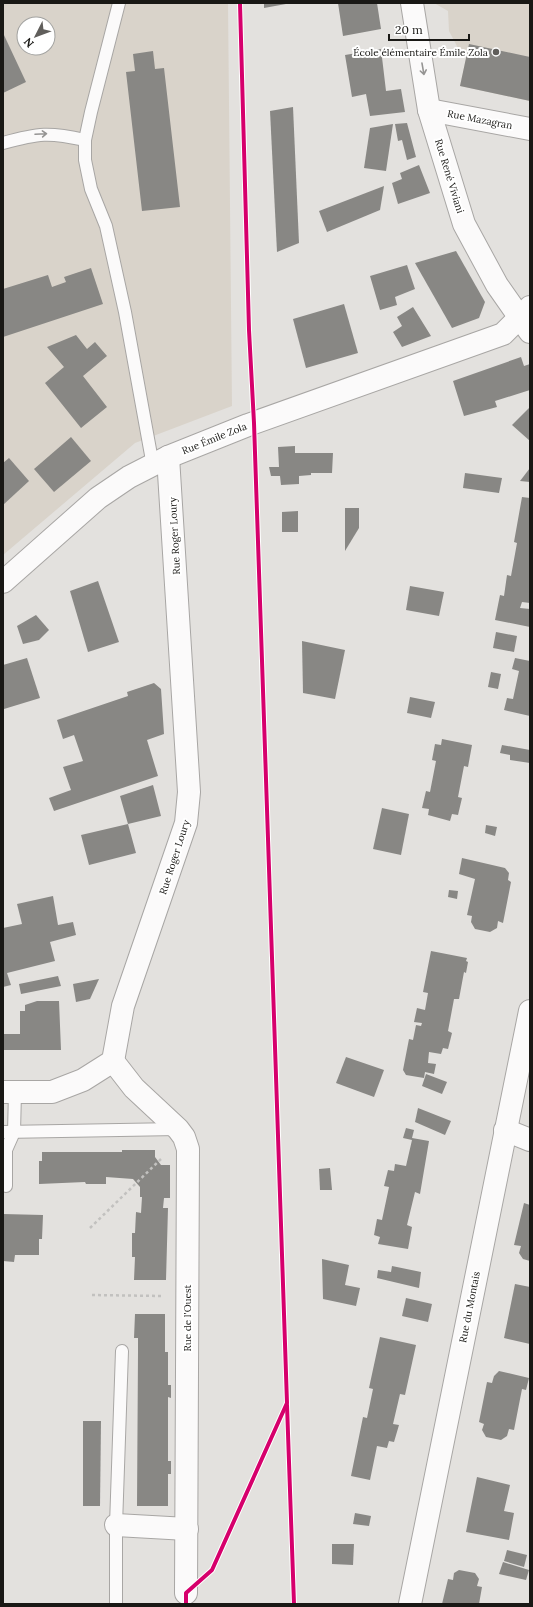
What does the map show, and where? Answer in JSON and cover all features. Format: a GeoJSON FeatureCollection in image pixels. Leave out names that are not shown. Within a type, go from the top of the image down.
{"type":"FeatureCollection","features":[{"type":"Feature","properties":{"kind":"street","name":"Rue René Viviani"},"geometry":{"type":"LineString","coordinates":[[412,3],[430,110],[464,224],[497,284],[527,319]]}},
{"type":"Feature","properties":{"kind":"street","name":"Rue Mazagran"},"geometry":{"type":"LineString","coordinates":[[430,110],[530,129]]}},
{"type":"Feature","properties":{"kind":"street","name":"Rue Émile Zola"},"geometry":{"type":"LineString","coordinates":[[3,582],[98,498],[129,477],[160,461],[248,424],[503,334],[527,319]]}},
{"type":"Feature","properties":{"kind":"street","name":"Rue Roger Loury"},"geometry":{"type":"LineString","coordinates":[[113,1062],[123,1006],[186,823],[189,792],[160,461]]}},
{"type":"Feature","properties":{"kind":"street","name":"Rue du Montais"},"geometry":{"type":"LineString","coordinates":[[410,1604],[530,1011]]}},
{"type":"Feature","properties":{"kind":"street"},"geometry":{"type":"LineString","coordinates":[[9,1092],[52,1092],[83,1080],[113,1062],[134,1088],[181,1133]]}},
{"type":"Feature","properties":{"kind":"street"},"geometry":{"type":"LineString","coordinates":[[505,1130],[530,1140]]}},
{"type":"Feature","properties":{"kind":"street","name":"Rue de l'Ouest"},"geometry":{"type":"LineString","coordinates":[[181,1133],[188,1149],[186,1599]]}},
{"type":"Feature","properties":{"kind":"street"},"geometry":{"type":"LineString","coordinates":[[116,1525],[187,1529]]}},
{"type":"Feature","properties":{"kind":"lane"},"geometry":{"type":"LineString","coordinates":[[119,3],[85,140],[85,160],[91,189],[106,226],[160,461]]}},
{"type":"Feature","properties":{"kind":"lane"},"geometry":{"type":"LineString","coordinates":[[3,143],[35,134],[57,134],[85,140]]}},
{"type":"Feature","properties":{"kind":"lane"},"geometry":{"type":"LineString","coordinates":[[6,1186],[6,1150],[9,1132],[9,1092]]}},
{"type":"Feature","properties":{"kind":"lane"},"geometry":{"type":"LineString","coordinates":[[9,1132],[181,1133]]}},
{"type":"Feature","properties":{"kind":"lane"},"geometry":{"type":"LineString","coordinates":[[116,1604],[116,1525],[122,1352]]}},
{"type":"Feature","properties":{"kind":"path"},"geometry":{"type":"LineString","coordinates":[[90,1228],[181,1133]]}},
{"type":"Feature","properties":{"kind":"path"},"geometry":{"type":"LineString","coordinates":[[92,1294],[187,1297]]}},
{"type":"Feature","properties":{"kind":"shaded area"},"geometry":{"type":"Polygon","coordinates":[[[3,3],[228,3],[232,406],[135,443],[3,555],[3,3]]]}},
{"type":"Feature","properties":{"kind":"shaded area","name":"École élémentaire Émile Zola"},"geometry":{"type":"Polygon","coordinates":[[[434,3],[530,3],[530,101],[460,86],[467,54],[459,50],[449,31],[448,11],[434,3]]]}},
{"type":"Feature","properties":{"kind":"building"},"geometry":{"type":"Polygon","coordinates":[[[264,3],[286,3],[286,4],[264,8],[264,3]]]}},
{"type":"Feature","properties":{"kind":"building"},"geometry":{"type":"Polygon","coordinates":[[[338,3],[377,3],[381,29],[343,36],[338,3]]]}},
{"type":"Feature","properties":{"kind":"building"},"geometry":{"type":"Polygon","coordinates":[[[3,33],[26,82],[3,93],[3,33]]]}},
{"type":"Feature","properties":{"kind":"building"},"geometry":{"type":"Polygon","coordinates":[[[469,44],[530,57],[530,101],[460,86],[469,44]]]}},
{"type":"Feature","properties":{"kind":"building"},"geometry":{"type":"Polygon","coordinates":[[[381,49],[386,91],[401,89],[405,112],[370,116],[366,94],[352,97],[345,55],[381,49]]]}},
{"type":"Feature","properties":{"kind":"building"},"geometry":{"type":"Polygon","coordinates":[[[153,51],[155,69],[164,68],[180,207],[142,211],[126,72],[135,71],[133,54],[153,51]]]}},
{"type":"Feature","properties":{"kind":"building"},"geometry":{"type":"Polygon","coordinates":[[[293,107],[299,243],[277,252],[270,111],[293,107]]]}},
{"type":"Feature","properties":{"kind":"building"},"geometry":{"type":"Polygon","coordinates":[[[407,123],[416,157],[407,160],[402,140],[398,141],[395,124],[407,123]]]}},
{"type":"Feature","properties":{"kind":"building"},"geometry":{"type":"Polygon","coordinates":[[[393,124],[386,171],[364,168],[370,128],[393,124]]]}},
{"type":"Feature","properties":{"kind":"building"},"geometry":{"type":"Polygon","coordinates":[[[419,165],[430,193],[398,204],[392,183],[402,179],[400,173],[419,165]]]}},
{"type":"Feature","properties":{"kind":"building"},"geometry":{"type":"Polygon","coordinates":[[[384,186],[380,210],[327,232],[319,211],[384,186]]]}},
{"type":"Feature","properties":{"kind":"building"},"geometry":{"type":"Polygon","coordinates":[[[456,251],[485,302],[479,318],[452,328],[415,263],[456,251]]]}},
{"type":"Feature","properties":{"kind":"building"},"geometry":{"type":"Polygon","coordinates":[[[407,265],[415,289],[395,297],[397,305],[380,310],[370,276],[407,265]]]}},
{"type":"Feature","properties":{"kind":"building"},"geometry":{"type":"Polygon","coordinates":[[[91,268],[103,304],[3,337],[3,289],[48,275],[52,287],[66,282],[64,277],[91,268]]]}},
{"type":"Feature","properties":{"kind":"building"},"geometry":{"type":"Polygon","coordinates":[[[344,304],[358,353],[306,368],[293,319],[344,304]]]}},
{"type":"Feature","properties":{"kind":"building"},"geometry":{"type":"Polygon","coordinates":[[[413,307],[431,336],[402,347],[393,332],[402,326],[397,317],[413,307]]]}},
{"type":"Feature","properties":{"kind":"building"},"geometry":{"type":"Polygon","coordinates":[[[76,335],[87,349],[95,342],[107,356],[83,376],[107,407],[81,428],[45,383],[64,367],[47,347],[76,335]]]}},
{"type":"Feature","properties":{"kind":"building"},"geometry":{"type":"Polygon","coordinates":[[[521,357],[524,366],[530,364],[530,390],[495,401],[497,407],[464,416],[453,381],[521,357]]]}},
{"type":"Feature","properties":{"kind":"building"},"geometry":{"type":"Polygon","coordinates":[[[530,407],[530,441],[512,425],[530,407]]]}},
{"type":"Feature","properties":{"kind":"building"},"geometry":{"type":"Polygon","coordinates":[[[71,437],[91,461],[54,492],[34,469],[71,437]]]}},
{"type":"Feature","properties":{"kind":"building"},"geometry":{"type":"Polygon","coordinates":[[[295,446],[295,453],[333,453],[332,473],[311,473],[311,475],[299,476],[299,484],[281,485],[280,476],[271,476],[269,467],[279,467],[278,447],[295,446]]]}},
{"type":"Feature","properties":{"kind":"building"},"geometry":{"type":"Polygon","coordinates":[[[9,458],[29,481],[3,505],[3,463],[9,458]]]}},
{"type":"Feature","properties":{"kind":"building"},"geometry":{"type":"Polygon","coordinates":[[[530,468],[530,482],[520,481],[530,468]]]}},
{"type":"Feature","properties":{"kind":"building"},"geometry":{"type":"Polygon","coordinates":[[[465,473],[502,478],[499,493],[463,488],[465,473]]]}},
{"type":"Feature","properties":{"kind":"building"},"geometry":{"type":"Polygon","coordinates":[[[522,497],[530,498],[530,603],[522,602],[520,608],[530,609],[530,627],[495,620],[500,595],[504,596],[507,575],[511,576],[517,543],[514,542],[522,497]]]}},
{"type":"Feature","properties":{"kind":"building"},"geometry":{"type":"Polygon","coordinates":[[[345,508],[359,508],[359,528],[345,551],[345,508]]]}},
{"type":"Feature","properties":{"kind":"building"},"geometry":{"type":"Polygon","coordinates":[[[298,511],[298,532],[282,532],[282,512],[298,511]]]}},
{"type":"Feature","properties":{"kind":"building"},"geometry":{"type":"Polygon","coordinates":[[[98,581],[119,642],[88,652],[70,591],[98,581]]]}},
{"type":"Feature","properties":{"kind":"building"},"geometry":{"type":"Polygon","coordinates":[[[410,586],[444,592],[439,616],[406,610],[410,586]]]}},
{"type":"Feature","properties":{"kind":"building"},"geometry":{"type":"Polygon","coordinates":[[[36,615],[49,630],[39,640],[23,644],[17,626],[36,615]]]}},
{"type":"Feature","properties":{"kind":"building"},"geometry":{"type":"Polygon","coordinates":[[[496,632],[517,636],[514,652],[493,648],[496,632]]]}},
{"type":"Feature","properties":{"kind":"building"},"geometry":{"type":"Polygon","coordinates":[[[302,641],[345,650],[335,699],[303,693],[302,641]]]}},
{"type":"Feature","properties":{"kind":"building"},"geometry":{"type":"Polygon","coordinates":[[[27,658],[40,698],[4,709],[3,665],[27,658]]]}},
{"type":"Feature","properties":{"kind":"building"},"geometry":{"type":"Polygon","coordinates":[[[515,658],[530,661],[530,716],[504,710],[507,698],[513,699],[519,671],[512,669],[515,658]]]}},
{"type":"Feature","properties":{"kind":"building"},"geometry":{"type":"Polygon","coordinates":[[[491,672],[501,674],[498,689],[488,687],[491,672]]]}},
{"type":"Feature","properties":{"kind":"building"},"geometry":{"type":"Polygon","coordinates":[[[154,683],[161,689],[164,734],[147,740],[158,776],[54,811],[49,798],[71,790],[63,767],[83,761],[74,735],[63,739],[57,720],[128,696],[127,692],[154,683]]]}},
{"type":"Feature","properties":{"kind":"building"},"geometry":{"type":"Polygon","coordinates":[[[410,697],[435,702],[431,718],[407,713],[410,697]]]}},
{"type":"Feature","properties":{"kind":"building"},"geometry":{"type":"Polygon","coordinates":[[[442,739],[472,745],[468,767],[464,766],[458,797],[462,798],[458,815],[452,814],[450,821],[428,815],[429,809],[422,808],[426,791],[430,792],[436,761],[432,760],[435,744],[441,745],[442,739]]]}},
{"type":"Feature","properties":{"kind":"building"},"geometry":{"type":"Polygon","coordinates":[[[502,745],[530,750],[530,763],[510,760],[510,755],[500,753],[502,745]]]}},
{"type":"Feature","properties":{"kind":"building"},"geometry":{"type":"Polygon","coordinates":[[[153,785],[161,816],[128,824],[120,796],[153,785]]]}},
{"type":"Feature","properties":{"kind":"building"},"geometry":{"type":"Polygon","coordinates":[[[382,808],[409,814],[401,855],[373,849],[382,808]]]}},
{"type":"Feature","properties":{"kind":"building"},"geometry":{"type":"Polygon","coordinates":[[[128,824],[136,853],[89,865],[81,835],[128,824]]]}},
{"type":"Feature","properties":{"kind":"building"},"geometry":{"type":"Polygon","coordinates":[[[486,825],[497,827],[495,836],[485,833],[486,825]]]}},
{"type":"Feature","properties":{"kind":"building"},"geometry":{"type":"Polygon","coordinates":[[[462,858],[505,868],[509,873],[508,880],[511,882],[503,923],[498,921],[497,928],[490,932],[475,929],[471,922],[472,916],[467,915],[475,879],[459,874],[462,858]]]}},
{"type":"Feature","properties":{"kind":"building"},"geometry":{"type":"Polygon","coordinates":[[[449,890],[458,891],[457,899],[448,897],[449,890]]]}},
{"type":"Feature","properties":{"kind":"building"},"geometry":{"type":"Polygon","coordinates":[[[53,896],[58,925],[73,922],[76,935],[50,942],[55,961],[7,973],[11,985],[3,987],[3,928],[22,924],[17,904],[53,896]]]}},
{"type":"Feature","properties":{"kind":"building"},"geometry":{"type":"Polygon","coordinates":[[[431,951],[467,958],[466,961],[468,962],[466,973],[464,972],[459,999],[454,999],[448,1031],[452,1033],[448,1049],[443,1048],[441,1054],[429,1052],[428,1063],[436,1064],[434,1074],[425,1072],[424,1078],[406,1075],[403,1070],[409,1039],[413,1040],[416,1025],[421,1026],[422,1023],[414,1022],[417,1008],[425,1010],[428,993],[423,992],[431,951]]]}},
{"type":"Feature","properties":{"kind":"building"},"geometry":{"type":"Polygon","coordinates":[[[58,976],[61,986],[21,994],[19,984],[58,976]]]}},
{"type":"Feature","properties":{"kind":"building"},"geometry":{"type":"Polygon","coordinates":[[[99,979],[90,999],[76,1002],[73,984],[99,979]]]}},
{"type":"Feature","properties":{"kind":"building"},"geometry":{"type":"Polygon","coordinates":[[[37,1001],[59,1001],[61,1050],[3,1050],[3,1034],[20,1034],[20,1011],[25,1011],[25,1005],[37,1001]]]}},
{"type":"Feature","properties":{"kind":"building"},"geometry":{"type":"Polygon","coordinates":[[[346,1057],[384,1070],[374,1097],[336,1083],[346,1057]]]}},
{"type":"Feature","properties":{"kind":"building"},"geometry":{"type":"Polygon","coordinates":[[[426,1074],[447,1082],[442,1094],[422,1086],[426,1074]]]}},
{"type":"Feature","properties":{"kind":"building"},"geometry":{"type":"Polygon","coordinates":[[[418,1108],[451,1121],[445,1135],[415,1122],[418,1108]]]}},
{"type":"Feature","properties":{"kind":"building"},"geometry":{"type":"Polygon","coordinates":[[[406,1128],[414,1130],[412,1138],[429,1141],[420,1194],[415,1192],[407,1225],[412,1227],[408,1249],[378,1244],[380,1237],[374,1235],[377,1219],[382,1220],[389,1187],[384,1186],[388,1170],[394,1171],[395,1164],[406,1166],[412,1140],[403,1138],[406,1128]]]}},
{"type":"Feature","properties":{"kind":"building"},"geometry":{"type":"Polygon","coordinates":[[[122,1150],[155,1150],[155,1157],[161,1165],[170,1165],[170,1198],[164,1198],[163,1208],[168,1208],[166,1280],[134,1280],[135,1257],[132,1257],[132,1233],[135,1233],[136,1212],[141,1213],[142,1197],[140,1197],[140,1187],[133,1179],[106,1177],[106,1184],[86,1184],[85,1182],[39,1184],[39,1161],[42,1161],[42,1152],[122,1152],[122,1150]]]}},
{"type":"Feature","properties":{"kind":"building"},"geometry":{"type":"Polygon","coordinates":[[[330,1168],[332,1190],[320,1190],[319,1169],[330,1168]]]}},
{"type":"Feature","properties":{"kind":"building"},"geometry":{"type":"Polygon","coordinates":[[[524,1203],[530,1205],[530,1261],[523,1259],[519,1253],[521,1246],[514,1245],[524,1203]]]}},
{"type":"Feature","properties":{"kind":"building"},"geometry":{"type":"Polygon","coordinates":[[[3,1214],[43,1215],[42,1239],[39,1239],[39,1255],[15,1255],[14,1262],[3,1261],[3,1214]]]}},
{"type":"Feature","properties":{"kind":"building"},"geometry":{"type":"Polygon","coordinates":[[[322,1259],[349,1265],[345,1285],[360,1288],[356,1306],[323,1299],[322,1259]]]}},
{"type":"Feature","properties":{"kind":"building"},"geometry":{"type":"Polygon","coordinates":[[[392,1266],[421,1272],[419,1288],[377,1278],[378,1270],[391,1272],[392,1266]]]}},
{"type":"Feature","properties":{"kind":"building"},"geometry":{"type":"Polygon","coordinates":[[[515,1284],[530,1287],[530,1344],[504,1338],[515,1284]]]}},
{"type":"Feature","properties":{"kind":"building"},"geometry":{"type":"Polygon","coordinates":[[[406,1298],[432,1304],[428,1322],[402,1316],[406,1298]]]}},
{"type":"Feature","properties":{"kind":"building"},"geometry":{"type":"Polygon","coordinates":[[[135,1314],[165,1314],[165,1352],[168,1352],[168,1385],[171,1385],[171,1398],[168,1397],[168,1461],[171,1461],[171,1474],[168,1474],[168,1506],[137,1506],[138,1338],[134,1338],[135,1314]]]}},
{"type":"Feature","properties":{"kind":"building"},"geometry":{"type":"Polygon","coordinates":[[[380,1337],[416,1345],[405,1395],[400,1394],[393,1424],[399,1425],[394,1442],[389,1441],[387,1448],[377,1446],[370,1480],[351,1476],[363,1417],[367,1418],[373,1389],[369,1388],[380,1337]]]}},
{"type":"Feature","properties":{"kind":"building"},"geometry":{"type":"Polygon","coordinates":[[[499,1371],[529,1378],[526,1390],[522,1389],[514,1430],[509,1429],[507,1436],[501,1440],[486,1437],[482,1430],[484,1424],[479,1422],[487,1382],[492,1383],[494,1376],[499,1371]]]}},
{"type":"Feature","properties":{"kind":"building"},"geometry":{"type":"Polygon","coordinates":[[[83,1421],[101,1421],[100,1506],[83,1506],[83,1421]]]}},
{"type":"Feature","properties":{"kind":"building"},"geometry":{"type":"Polygon","coordinates":[[[477,1477],[510,1485],[504,1511],[514,1513],[509,1540],[466,1532],[477,1477]]]}},
{"type":"Feature","properties":{"kind":"building"},"geometry":{"type":"Polygon","coordinates":[[[355,1513],[371,1516],[369,1526],[353,1524],[355,1513]]]}},
{"type":"Feature","properties":{"kind":"building"},"geometry":{"type":"Polygon","coordinates":[[[332,1544],[354,1544],[353,1565],[332,1564],[332,1544]]]}},
{"type":"Feature","properties":{"kind":"building"},"geometry":{"type":"Polygon","coordinates":[[[507,1550],[527,1555],[524,1567],[504,1561],[507,1550]]]}},
{"type":"Feature","properties":{"kind":"building"},"geometry":{"type":"Polygon","coordinates":[[[503,1562],[529,1570],[526,1580],[499,1574],[503,1562]]]}},
{"type":"Feature","properties":{"kind":"building"},"geometry":{"type":"Polygon","coordinates":[[[459,1570],[475,1573],[479,1579],[477,1586],[482,1587],[479,1604],[442,1604],[448,1579],[453,1580],[454,1573],[459,1570]]]}},
{"type":"Feature","properties":{"kind":"cycle path"},"geometry":{"type":"LineString","coordinates":[[186,1604],[186,1593],[212,1570],[287,1403],[254,423],[249,330],[240,3]]}},
{"type":"Feature","properties":{"kind":"cycle path"},"geometry":{"type":"LineString","coordinates":[[287,1405],[294,1604]]}},
{"type":"Feature","properties":{"kind":"place","name":"École élémentaire Émile Zola"},"geometry":{"type":"Point","coordinates":[496,52]}}]}
